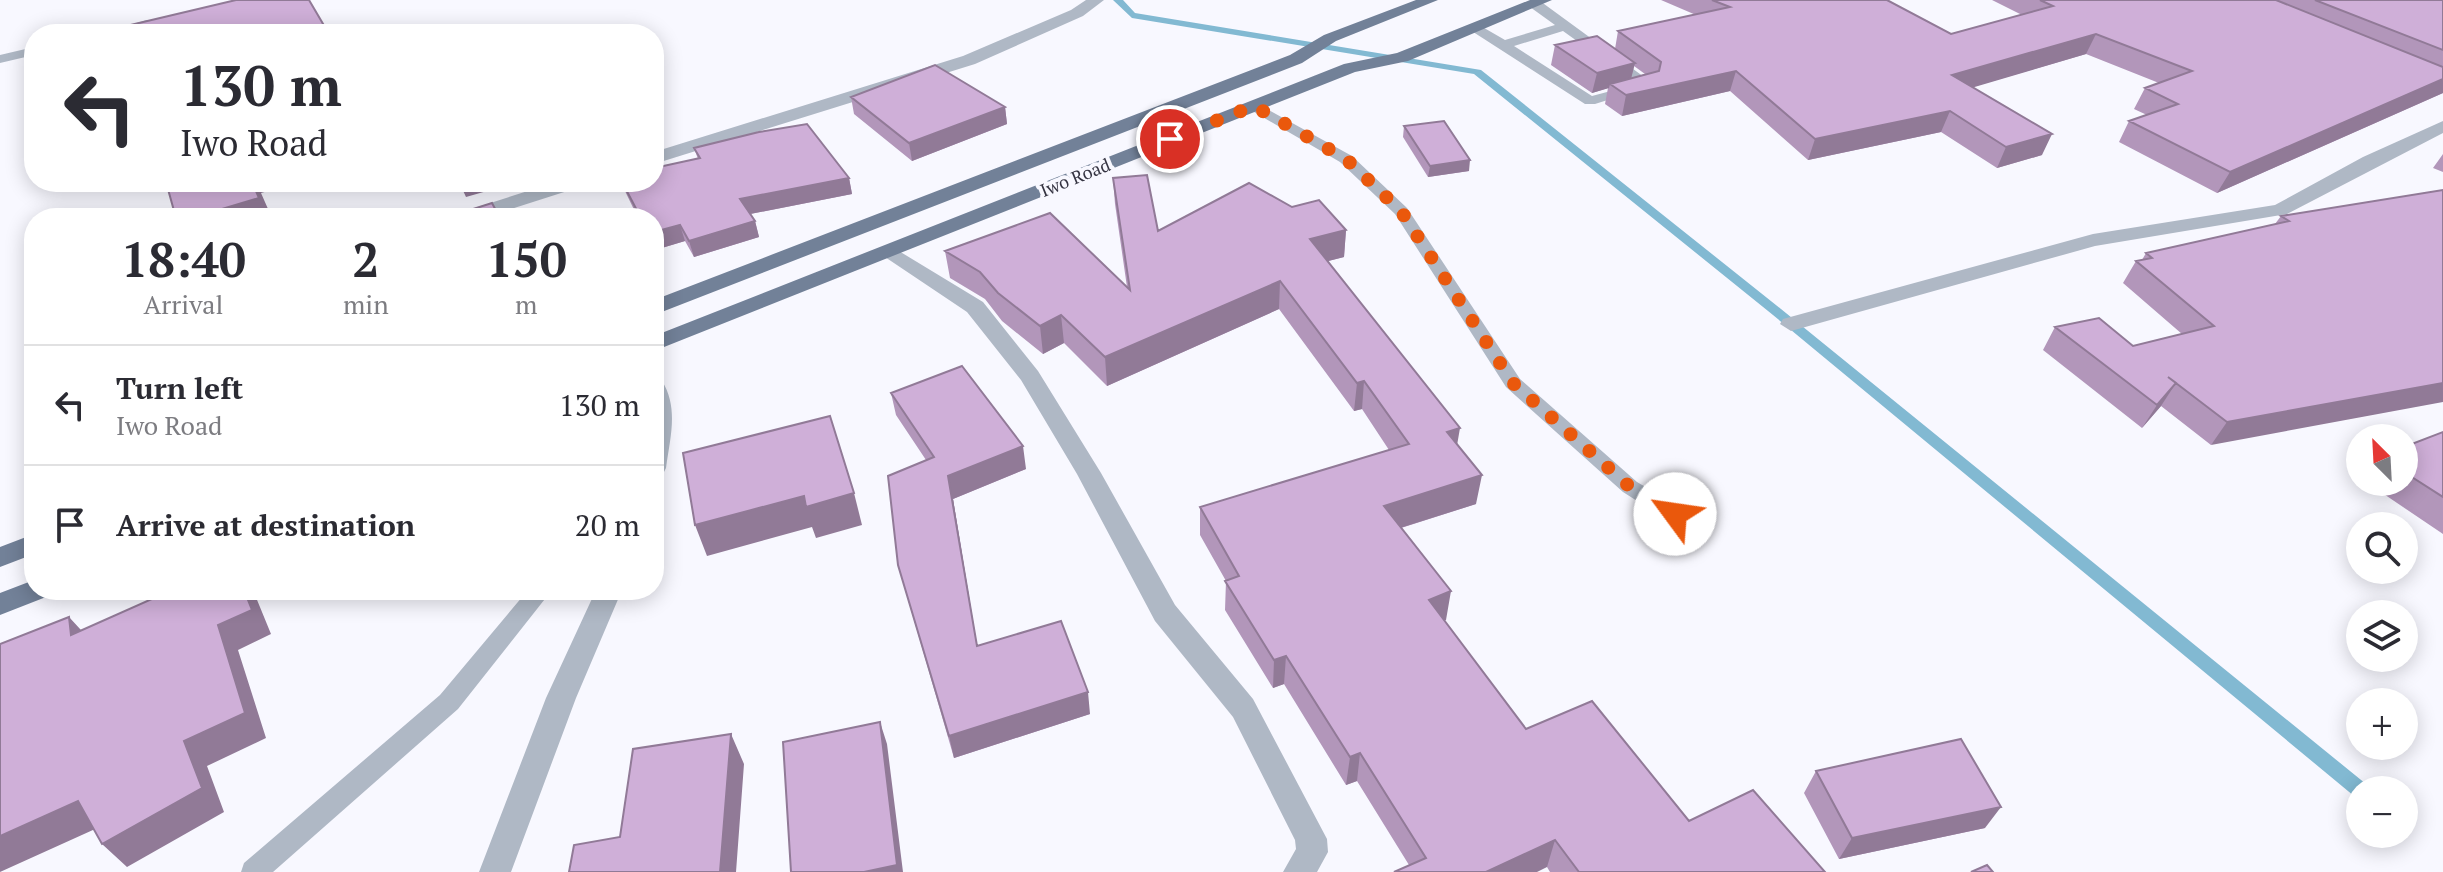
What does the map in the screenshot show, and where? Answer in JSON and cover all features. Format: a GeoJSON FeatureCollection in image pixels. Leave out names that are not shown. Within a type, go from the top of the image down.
{"type":"FeatureCollection","features":[{"type":"Feature","properties":{"kind":"main road","name":"Iwo Road"},"geometry":{"type":"LineString","coordinates":[[664,304],[1296,59],[1330,38],[1430,0]]}},
{"type":"Feature","properties":{"kind":"main road","name":"Iwo Road"},"geometry":{"type":"LineString","coordinates":[[664,340],[1350,68],[1402,57],[1539,2]]}},
{"type":"Feature","properties":{"kind":"main road"},"geometry":{"type":"LineString","coordinates":[[0,557],[24,548]]}},
{"type":"Feature","properties":{"kind":"main road"},"geometry":{"type":"LineString","coordinates":[[0,604],[24,595]]}},
{"type":"Feature","properties":{"kind":"street"},"geometry":{"type":"LineString","coordinates":[[664,155],[969,60],[1077,13],[1096,0]]}},
{"type":"Feature","properties":{"kind":"street"},"geometry":{"type":"LineString","coordinates":[[1791,324],[2025,256],[2093,240],[2280,210],[2443,126]]}},
{"type":"Feature","properties":{"kind":"street"},"geometry":{"type":"LineString","coordinates":[[494,208],[545,192]]}},
{"type":"Feature","properties":{"kind":"street"},"geometry":{"type":"LineString","coordinates":[[889,251],[975,307],[1030,376],[1089,473],[1165,613],[1243,708],[1311,839],[1312,852],[1299,872]]}},
{"type":"Feature","properties":{"kind":"street"},"geometry":{"type":"LineString","coordinates":[[495,872],[561,698],[605,600]]}},
{"type":"Feature","properties":{"kind":"lane"},"geometry":{"type":"LineString","coordinates":[[1474,28],[1590,101],[1648,85],[1565,26],[1539,2]]}},
{"type":"Feature","properties":{"kind":"lane"},"geometry":{"type":"LineString","coordinates":[[145,24],[161,20]]}},
{"type":"Feature","properties":{"kind":"lane"},"geometry":{"type":"LineString","coordinates":[[1503,45],[1565,26]]}},
{"type":"Feature","properties":{"kind":"lane"},"geometry":{"type":"LineString","coordinates":[[0,59],[24,53]]}},
{"type":"Feature","properties":{"kind":"lane"},"geometry":{"type":"LineString","coordinates":[[1254,106],[1346,159],[1401,211],[1513,383],[1630,487],[1697,528]]}},
{"type":"Feature","properties":{"kind":"lane"},"geometry":{"type":"LineString","coordinates":[[254,872],[449,702],[533,600]]}},
{"type":"Feature","properties":{"kind":"building"},"geometry":{"type":"Polygon","coordinates":[[[236,0],[309,0],[323,24],[135,24],[236,0]]]}},
{"type":"Feature","properties":{"kind":"building"},"geometry":{"type":"Polygon","coordinates":[[[1712,0],[1887,0],[1951,34],[2053,6],[2040,0],[2276,0],[2443,67],[2443,79],[2230,172],[2129,121],[2178,104],[2145,88],[2192,71],[2096,34],[1952,75],[2052,134],[2006,147],[1950,111],[1815,139],[1736,71],[1626,95],[1610,84],[1659,71],[1661,62],[1618,31],[1730,7],[1712,0]]]}},
{"type":"Feature","properties":{"kind":"building"},"geometry":{"type":"Polygon","coordinates":[[[2315,0],[2443,0],[2443,50],[2315,0]]]}},
{"type":"Feature","properties":{"kind":"building"},"geometry":{"type":"Polygon","coordinates":[[[1597,36],[1635,63],[1597,73],[1555,45],[1597,36]]]}},
{"type":"Feature","properties":{"kind":"building"},"geometry":{"type":"Polygon","coordinates":[[[935,65],[1005,107],[909,143],[851,97],[935,65]]]}},
{"type":"Feature","properties":{"kind":"building"},"geometry":{"type":"Polygon","coordinates":[[[1444,121],[1470,160],[1430,166],[1404,126],[1444,121]]]}},
{"type":"Feature","properties":{"kind":"building"},"geometry":{"type":"Polygon","coordinates":[[[807,124],[849,178],[740,199],[755,221],[689,241],[680,225],[664,229],[664,208],[636,208],[627,192],[664,192],[664,166],[700,158],[694,148],[807,124]]]}},
{"type":"Feature","properties":{"kind":"building"},"geometry":{"type":"Polygon","coordinates":[[[1147,175],[1158,231],[1249,183],[1292,207],[1319,200],[1346,230],[1310,239],[1460,428],[1447,432],[1482,475],[1384,506],[1451,591],[1429,600],[1526,729],[1592,701],[1689,821],[1753,790],[1825,872],[1579,872],[1555,840],[1486,872],[1394,872],[1426,858],[1360,753],[1350,757],[1286,656],[1274,660],[1225,581],[1239,576],[1200,507],[1409,444],[1364,381],[1357,383],[1280,281],[1105,357],[1061,315],[1040,326],[998,293],[980,272],[945,251],[1050,213],[1130,290],[1113,178],[1147,175]]]}},
{"type":"Feature","properties":{"kind":"building"},"geometry":{"type":"Polygon","coordinates":[[[2443,190],[2443,383],[2227,422],[2176,383],[2157,405],[2055,327],[2099,318],[2133,346],[2214,326],[2136,261],[2152,258],[2146,253],[2289,221],[2281,216],[2443,190]]]}},
{"type":"Feature","properties":{"kind":"building"},"geometry":{"type":"Polygon","coordinates":[[[169,192],[256,192],[259,198],[226,208],[173,208],[169,192]]]}},
{"type":"Feature","properties":{"kind":"building"},"geometry":{"type":"Polygon","coordinates":[[[492,203],[495,208],[476,208],[492,203]]]}},
{"type":"Feature","properties":{"kind":"building"},"geometry":{"type":"Polygon","coordinates":[[[962,366],[1023,446],[948,476],[977,646],[1061,621],[1088,692],[949,736],[898,565],[888,476],[934,457],[891,393],[962,366]]]}},
{"type":"Feature","properties":{"kind":"building"},"geometry":{"type":"Polygon","coordinates":[[[830,416],[854,493],[806,507],[804,496],[695,525],[683,453],[830,416]]]}},
{"type":"Feature","properties":{"kind":"building"},"geometry":{"type":"Polygon","coordinates":[[[2443,432],[2443,497],[2418,481],[2418,442],[2443,432]]]}},
{"type":"Feature","properties":{"kind":"building"},"geometry":{"type":"Polygon","coordinates":[[[150,600],[248,600],[252,610],[218,625],[245,713],[184,741],[202,788],[102,844],[78,801],[0,836],[0,644],[69,617],[71,635],[150,600]]]}},
{"type":"Feature","properties":{"kind":"building"},"geometry":{"type":"Polygon","coordinates":[[[880,722],[897,865],[864,872],[791,872],[783,742],[880,722]]]}},
{"type":"Feature","properties":{"kind":"building"},"geometry":{"type":"Polygon","coordinates":[[[731,734],[720,872],[569,872],[574,845],[620,837],[633,749],[731,734]]]}},
{"type":"Feature","properties":{"kind":"building"},"geometry":{"type":"Polygon","coordinates":[[[1961,739],[2001,807],[1852,838],[1816,771],[1961,739]]]}},
{"type":"Feature","properties":{"kind":"building"},"geometry":{"type":"Polygon","coordinates":[[[1987,865],[1993,872],[1971,872],[1987,865]]]}},
{"type":"Feature","properties":{"kind":"waterway"},"geometry":{"type":"LineString","coordinates":[[1118,0],[1132,15],[1477,72],[1777,312],[2346,779]]}},
{"type":"Feature","properties":{"kind":"route"},"geometry":{"type":"LineString","coordinates":[[1170,139],[1254,106],[1346,159],[1401,211],[1513,383],[1630,487],[1675,514]]}}]}
